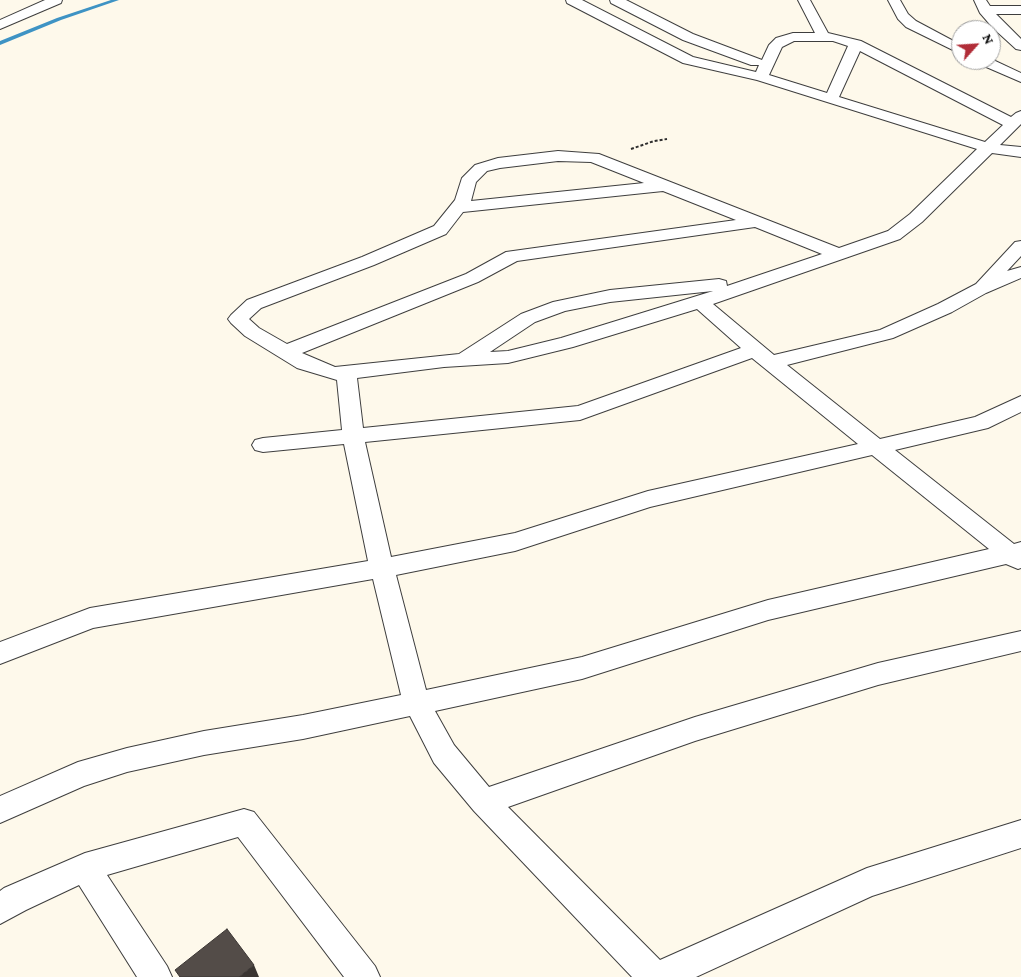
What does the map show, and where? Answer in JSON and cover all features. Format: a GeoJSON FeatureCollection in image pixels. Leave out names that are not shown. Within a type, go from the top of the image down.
{"type":"FeatureCollection","features":[{"type":"Feature","properties":{"kind":"street"},"geometry":{"type":"LineString","coordinates":[[0,25],[56,0]]}},
{"type":"Feature","properties":{"kind":"street"},"geometry":{"type":"LineString","coordinates":[[572,0],[682,57],[707,65],[763,71]]}},
{"type":"Feature","properties":{"kind":"street"},"geometry":{"type":"LineString","coordinates":[[616,0],[688,37],[831,99],[989,148],[1021,152]]}},
{"type":"Feature","properties":{"kind":"street"},"geometry":{"type":"LineString","coordinates":[[804,0],[823,36]]}},
{"type":"Feature","properties":{"kind":"street"},"geometry":{"type":"LineString","coordinates":[[894,0],[903,16],[911,24],[951,45]]}},
{"type":"Feature","properties":{"kind":"street"},"geometry":{"type":"LineString","coordinates":[[982,5],[1021,10]]}},
{"type":"Feature","properties":{"kind":"street"},"geometry":{"type":"LineString","coordinates":[[982,5],[998,25],[1021,46]]}},
{"type":"Feature","properties":{"kind":"street"},"geometry":{"type":"LineString","coordinates":[[763,71],[776,45],[781,41],[793,37],[823,36],[846,40],[1017,120],[904,229],[882,240],[762,279],[694,304],[566,343],[508,357],[334,374],[304,363],[252,332],[238,319],[254,304],[368,261],[440,230],[463,201],[468,181],[481,168],[498,163],[528,159],[558,156],[594,157],[838,254]]}},
{"type":"Feature","properties":{"kind":"street"},"geometry":{"type":"LineString","coordinates":[[831,99],[856,44]]}},
{"type":"Feature","properties":{"kind":"street"},"geometry":{"type":"LineString","coordinates":[[1001,69],[1021,78]]}},
{"type":"Feature","properties":{"kind":"street"},"geometry":{"type":"LineString","coordinates":[[457,208],[665,185]]}},
{"type":"Feature","properties":{"kind":"street"},"geometry":{"type":"LineString","coordinates":[[286,352],[472,278],[512,256],[757,222]]}},
{"type":"Feature","properties":{"kind":"street"},"geometry":{"type":"LineString","coordinates":[[979,289],[1021,246]]}},
{"type":"Feature","properties":{"kind":"street"},"geometry":{"type":"LineString","coordinates":[[773,362],[886,334],[944,308],[979,289],[1021,272]]}},
{"type":"Feature","properties":{"kind":"street"},"geometry":{"type":"LineString","coordinates":[[463,360],[528,318],[560,306],[610,296],[762,279]]}},
{"type":"Feature","properties":{"kind":"street"},"geometry":{"type":"LineString","coordinates":[[674,290],[773,362],[876,446],[1017,556]]}},
{"type":"Feature","properties":{"kind":"street"},"geometry":{"type":"LineString","coordinates":[[263,445],[580,413],[755,350]]}},
{"type":"Feature","properties":{"kind":"street"},"geometry":{"type":"LineString","coordinates":[[346,372],[353,437],[382,568],[417,704],[444,754],[484,802],[654,977]]}},
{"type":"Feature","properties":{"kind":"street"},"geometry":{"type":"LineString","coordinates":[[0,653],[90,618],[382,568],[515,542],[648,499],[876,446],[981,424],[1021,403]]}},
{"type":"Feature","properties":{"kind":"street"},"geometry":{"type":"LineString","coordinates":[[0,810],[78,775],[127,760],[204,743],[303,728],[582,668],[768,610],[1017,556]]}},
{"type":"Feature","properties":{"kind":"street"},"geometry":{"type":"LineString","coordinates":[[484,802],[695,729],[769,706],[878,674],[1021,641]]}},
{"type":"Feature","properties":{"kind":"street"},"geometry":{"type":"LineString","coordinates":[[0,909],[15,899],[85,867],[244,822],[364,977]]}},
{"type":"Feature","properties":{"kind":"street"},"geometry":{"type":"LineString","coordinates":[[660,977],[867,883],[1021,834]]}},
{"type":"Feature","properties":{"kind":"street"},"geometry":{"type":"LineString","coordinates":[[85,867],[156,977]]}},
{"type":"Feature","properties":{"kind":"building"},"geometry":{"type":"Polygon","coordinates":[[[227,929],[254,965],[239,977],[180,977],[175,970],[227,929]]]}},
{"type":"Feature","properties":{"kind":"waterway"},"geometry":{"type":"LineString","coordinates":[[0,43],[59,19],[116,0]]}}]}
